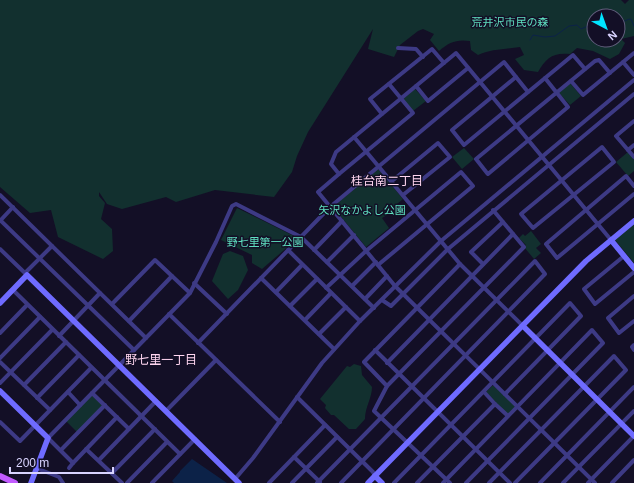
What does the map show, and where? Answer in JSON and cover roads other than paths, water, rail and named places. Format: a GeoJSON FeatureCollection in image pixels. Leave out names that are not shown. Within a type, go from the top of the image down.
{"type":"FeatureCollection","features":[{"type":"Feature","properties":{"kind":"main road"},"geometry":{"type":"LineString","coordinates":[[4,479],[15,483]]}},
{"type":"Feature","properties":{"kind":"street"},"geometry":{"type":"LineString","coordinates":[[398,48],[416,49],[423,57]]}},
{"type":"Feature","properties":{"kind":"street"},"geometry":{"type":"LineString","coordinates":[[382,114],[370,99],[432,49],[444,63]]}},
{"type":"Feature","properties":{"kind":"street"},"geometry":{"type":"LineString","coordinates":[[339,174],[331,164],[336,152],[456,53],[634,268]]}},
{"type":"Feature","properties":{"kind":"street"},"geometry":{"type":"LineString","coordinates":[[571,81],[583,95],[634,53]]}},
{"type":"Feature","properties":{"kind":"street"},"geometry":{"type":"LineString","coordinates":[[516,78],[452,130],[464,145],[573,55],[585,69]]}},
{"type":"Feature","properties":{"kind":"street"},"geometry":{"type":"LineString","coordinates":[[545,78],[557,93],[568,107],[488,174],[476,159],[557,93],[594,61],[599,60],[610,73]]}},
{"type":"Feature","properties":{"kind":"street"},"geometry":{"type":"LineString","coordinates":[[198,343],[330,207],[504,62],[528,92]]}},
{"type":"Feature","properties":{"kind":"street"},"geometry":{"type":"LineString","coordinates":[[623,62],[634,75]]}},
{"type":"Feature","properties":{"kind":"street"},"geometry":{"type":"LineString","coordinates":[[416,86],[428,101],[468,68]]}},
{"type":"Feature","properties":{"kind":"street"},"geometry":{"type":"LineString","coordinates":[[0,249],[237,481],[297,397],[334,349],[360,321],[441,241],[634,80]]}},
{"type":"Feature","properties":{"kind":"street"},"geometry":{"type":"LineString","coordinates":[[389,84],[413,113],[318,192],[396,286],[465,356],[518,406],[595,483]]}},
{"type":"Feature","properties":{"kind":"street"},"geometry":{"type":"LineString","coordinates":[[382,300],[391,306],[448,249],[634,94]]}},
{"type":"Feature","properties":{"kind":"street"},"geometry":{"type":"LineString","coordinates":[[634,121],[616,136],[634,157]]}},
{"type":"Feature","properties":{"kind":"street"},"geometry":{"type":"LineString","coordinates":[[354,137],[460,264],[634,436],[588,483]]}},
{"type":"Feature","properties":{"kind":"street"},"geometry":{"type":"LineString","coordinates":[[392,181],[438,143],[450,157],[403,195]]}},
{"type":"Feature","properties":{"kind":"street"},"geometry":{"type":"LineString","coordinates":[[628,150],[634,145]]}},
{"type":"Feature","properties":{"kind":"street"},"geometry":{"type":"LineString","coordinates":[[602,148],[614,162],[574,195],[533,228],[521,214],[602,148]]}},
{"type":"Feature","properties":{"kind":"street"},"geometry":{"type":"LineString","coordinates":[[326,288],[366,250],[461,172],[473,186],[377,263],[352,286]]}},
{"type":"Feature","properties":{"kind":"street"},"geometry":{"type":"LineString","coordinates":[[634,186],[626,176],[546,244],[557,258],[634,194]]}},
{"type":"Feature","properties":{"kind":"street"},"geometry":{"type":"LineString","coordinates":[[0,195],[146,338]]}},
{"type":"Feature","properties":{"kind":"street"},"geometry":{"type":"LineString","coordinates":[[31,483],[48,438],[190,293],[216,242],[232,206],[236,204],[301,237],[374,308]]}},
{"type":"Feature","properties":{"kind":"street"},"geometry":{"type":"LineString","coordinates":[[13,207],[0,220],[134,350]]}},
{"type":"Feature","properties":{"kind":"street"},"geometry":{"type":"LineString","coordinates":[[450,483],[374,411],[387,386],[524,247],[493,210]]}},
{"type":"Feature","properties":{"kind":"street"},"geometry":{"type":"LineString","coordinates":[[314,250],[342,221]]}},
{"type":"Feature","properties":{"kind":"street"},"geometry":{"type":"LineString","coordinates":[[368,483],[586,262],[634,221]]}},
{"type":"Feature","properties":{"kind":"street"},"geometry":{"type":"LineString","coordinates":[[482,264],[471,252],[503,222]]}},
{"type":"Feature","properties":{"kind":"street"},"geometry":{"type":"LineString","coordinates":[[387,362],[513,234]]}},
{"type":"Feature","properties":{"kind":"street"},"geometry":{"type":"LineString","coordinates":[[326,262],[354,236]]}},
{"type":"Feature","properties":{"kind":"street"},"geometry":{"type":"LineString","coordinates":[[0,303],[52,246]]}},
{"type":"Feature","properties":{"kind":"street"},"geometry":{"type":"LineString","coordinates":[[288,250],[360,321]]}},
{"type":"Feature","properties":{"kind":"street"},"geometry":{"type":"LineString","coordinates":[[624,256],[584,289],[595,304],[634,272]]}},
{"type":"Feature","properties":{"kind":"street"},"geometry":{"type":"LineString","coordinates":[[112,304],[155,260],[190,293]]}},
{"type":"Feature","properties":{"kind":"street"},"geometry":{"type":"LineString","coordinates":[[294,457],[318,482],[535,261],[545,274],[341,483]]}},
{"type":"Feature","properties":{"kind":"street"},"geometry":{"type":"LineString","coordinates":[[387,386],[364,362],[460,264]]}},
{"type":"Feature","properties":{"kind":"street"},"geometry":{"type":"LineString","coordinates":[[276,292],[302,265]]}},
{"type":"Feature","properties":{"kind":"street"},"geometry":{"type":"LineString","coordinates":[[129,321],[172,276]]}},
{"type":"Feature","properties":{"kind":"street"},"geometry":{"type":"LineString","coordinates":[[365,299],[387,276]]}},
{"type":"Feature","properties":{"kind":"street"},"geometry":{"type":"LineString","coordinates":[[261,278],[334,349]]}},
{"type":"Feature","properties":{"kind":"street"},"geometry":{"type":"LineString","coordinates":[[290,306],[317,279]]}},
{"type":"Feature","properties":{"kind":"street"},"geometry":{"type":"LineString","coordinates":[[194,283],[227,314]]}},
{"type":"Feature","properties":{"kind":"street"},"geometry":{"type":"LineString","coordinates":[[12,290],[180,454]]}},
{"type":"Feature","properties":{"kind":"street"},"geometry":{"type":"LineString","coordinates":[[59,336],[100,293]]}},
{"type":"Feature","properties":{"kind":"street"},"geometry":{"type":"LineString","coordinates":[[305,320],[331,293]]}},
{"type":"Feature","properties":{"kind":"street"},"geometry":{"type":"LineString","coordinates":[[634,296],[608,318],[620,333],[634,321]]}},
{"type":"Feature","properties":{"kind":"street"},"geometry":{"type":"LineString","coordinates":[[394,483],[570,303],[581,316],[505,394]]}},
{"type":"Feature","properties":{"kind":"street"},"geometry":{"type":"LineString","coordinates":[[0,333],[27,305]]}},
{"type":"Feature","properties":{"kind":"street"},"geometry":{"type":"LineString","coordinates":[[319,334],[346,307]]}},
{"type":"Feature","properties":{"kind":"street"},"geometry":{"type":"LineString","coordinates":[[169,314],[280,422]]}},
{"type":"Feature","properties":{"kind":"street"},"geometry":{"type":"LineString","coordinates":[[0,358],[40,317]]}},
{"type":"Feature","properties":{"kind":"street"},"geometry":{"type":"LineString","coordinates":[[0,383],[52,330]]}},
{"type":"Feature","properties":{"kind":"street"},"geometry":{"type":"LineString","coordinates":[[443,483],[592,330],[603,343],[466,483]]}},
{"type":"Feature","properties":{"kind":"street"},"geometry":{"type":"LineString","coordinates":[[24,386],[66,342]]}},
{"type":"Feature","properties":{"kind":"street"},"geometry":{"type":"LineString","coordinates":[[634,345],[632,347],[634,350]]}},
{"type":"Feature","properties":{"kind":"street"},"geometry":{"type":"LineString","coordinates":[[375,350],[510,483]]}},
{"type":"Feature","properties":{"kind":"street"},"geometry":{"type":"LineString","coordinates":[[37,398],[79,355]]}},
{"type":"Feature","properties":{"kind":"street"},"geometry":{"type":"LineString","coordinates":[[489,483],[614,356],[626,370],[515,483]]}},
{"type":"Feature","properties":{"kind":"street"},"geometry":{"type":"LineString","coordinates":[[166,411],[216,360]]}},
{"type":"Feature","properties":{"kind":"street"},"geometry":{"type":"LineString","coordinates":[[0,362],[50,410]]}},
{"type":"Feature","properties":{"kind":"street"},"geometry":{"type":"LineString","coordinates":[[1,424],[20,441],[91,368]]}},
{"type":"Feature","properties":{"kind":"street"},"geometry":{"type":"LineString","coordinates":[[540,483],[634,387]]}},
{"type":"Feature","properties":{"kind":"street"},"geometry":{"type":"LineString","coordinates":[[0,391],[73,463]]}},
{"type":"Feature","properties":{"kind":"street"},"geometry":{"type":"LineString","coordinates":[[68,392],[80,405]]}},
{"type":"Feature","properties":{"kind":"street"},"geometry":{"type":"LineString","coordinates":[[484,392],[508,416]]}},
{"type":"Feature","properties":{"kind":"street"},"geometry":{"type":"LineString","coordinates":[[92,393],[129,429]]}},
{"type":"Feature","properties":{"kind":"street"},"geometry":{"type":"LineString","coordinates":[[297,397],[373,472],[382,483]]}},
{"type":"Feature","properties":{"kind":"street"},"geometry":{"type":"LineString","coordinates":[[98,460],[156,402]]}},
{"type":"Feature","properties":{"kind":"street"},"geometry":{"type":"LineString","coordinates":[[417,483],[495,404]]}},
{"type":"Feature","properties":{"kind":"street"},"geometry":{"type":"LineString","coordinates":[[61,450],[105,405]]}},
{"type":"Feature","properties":{"kind":"street"},"geometry":{"type":"LineString","coordinates":[[563,483],[634,411]]}},
{"type":"Feature","properties":{"kind":"street"},"geometry":{"type":"LineString","coordinates":[[69,468],[117,417]]}},
{"type":"Feature","properties":{"kind":"street"},"geometry":{"type":"LineString","coordinates":[[269,483],[325,425]]}},
{"type":"Feature","properties":{"kind":"street"},"geometry":{"type":"LineString","coordinates":[[112,473],[155,429]]}},
{"type":"Feature","properties":{"kind":"street"},"geometry":{"type":"LineString","coordinates":[[292,483],[337,437]]}},
{"type":"Feature","properties":{"kind":"street"},"geometry":{"type":"LineString","coordinates":[[159,483],[154,481],[195,439]]}},
{"type":"Feature","properties":{"kind":"street"},"geometry":{"type":"LineString","coordinates":[[127,483],[167,442]]}},
{"type":"Feature","properties":{"kind":"street"},"geometry":{"type":"LineString","coordinates":[[86,449],[122,483]]}},
{"type":"Feature","properties":{"kind":"street"},"geometry":{"type":"LineString","coordinates":[[612,483],[634,460]]}},
{"type":"Feature","properties":{"kind":"street"},"geometry":{"type":"LineString","coordinates":[[36,468],[59,477],[63,483]]}},
{"type":"Feature","properties":{"kind":"water"},"geometry":{"type":"Polygon","coordinates":[[[192,459],[227,483],[174,483],[172,481],[192,459]]]}},
{"type":"Feature","properties":{"kind":"waterway"},"geometry":{"type":"LineString","coordinates":[[626,20],[631,19],[634,26]]}},
{"type":"Feature","properties":{"kind":"waterway"},"geometry":{"type":"LineString","coordinates":[[530,40],[533,35],[545,37],[555,36],[569,26],[577,25],[581,29],[586,27]]}},
{"type":"Feature","properties":{"kind":"district","name":"桂台南二丁目"},"geometry":{"type":"Point","coordinates":[387,181]}},
{"type":"Feature","properties":{"kind":"district","name":"野七里一丁目"},"geometry":{"type":"Point","coordinates":[161,360]}},
{"type":"Feature","properties":{"kind":"park label","name":"荒井沢市民の森"},"geometry":{"type":"Point","coordinates":[510,22]}},
{"type":"Feature","properties":{"kind":"park label","name":"矢沢なかよし公園"},"geometry":{"type":"Point","coordinates":[362,210]}},
{"type":"Feature","properties":{"kind":"park label","name":"野七里第一公園"},"geometry":{"type":"Point","coordinates":[265,242]}}]}
